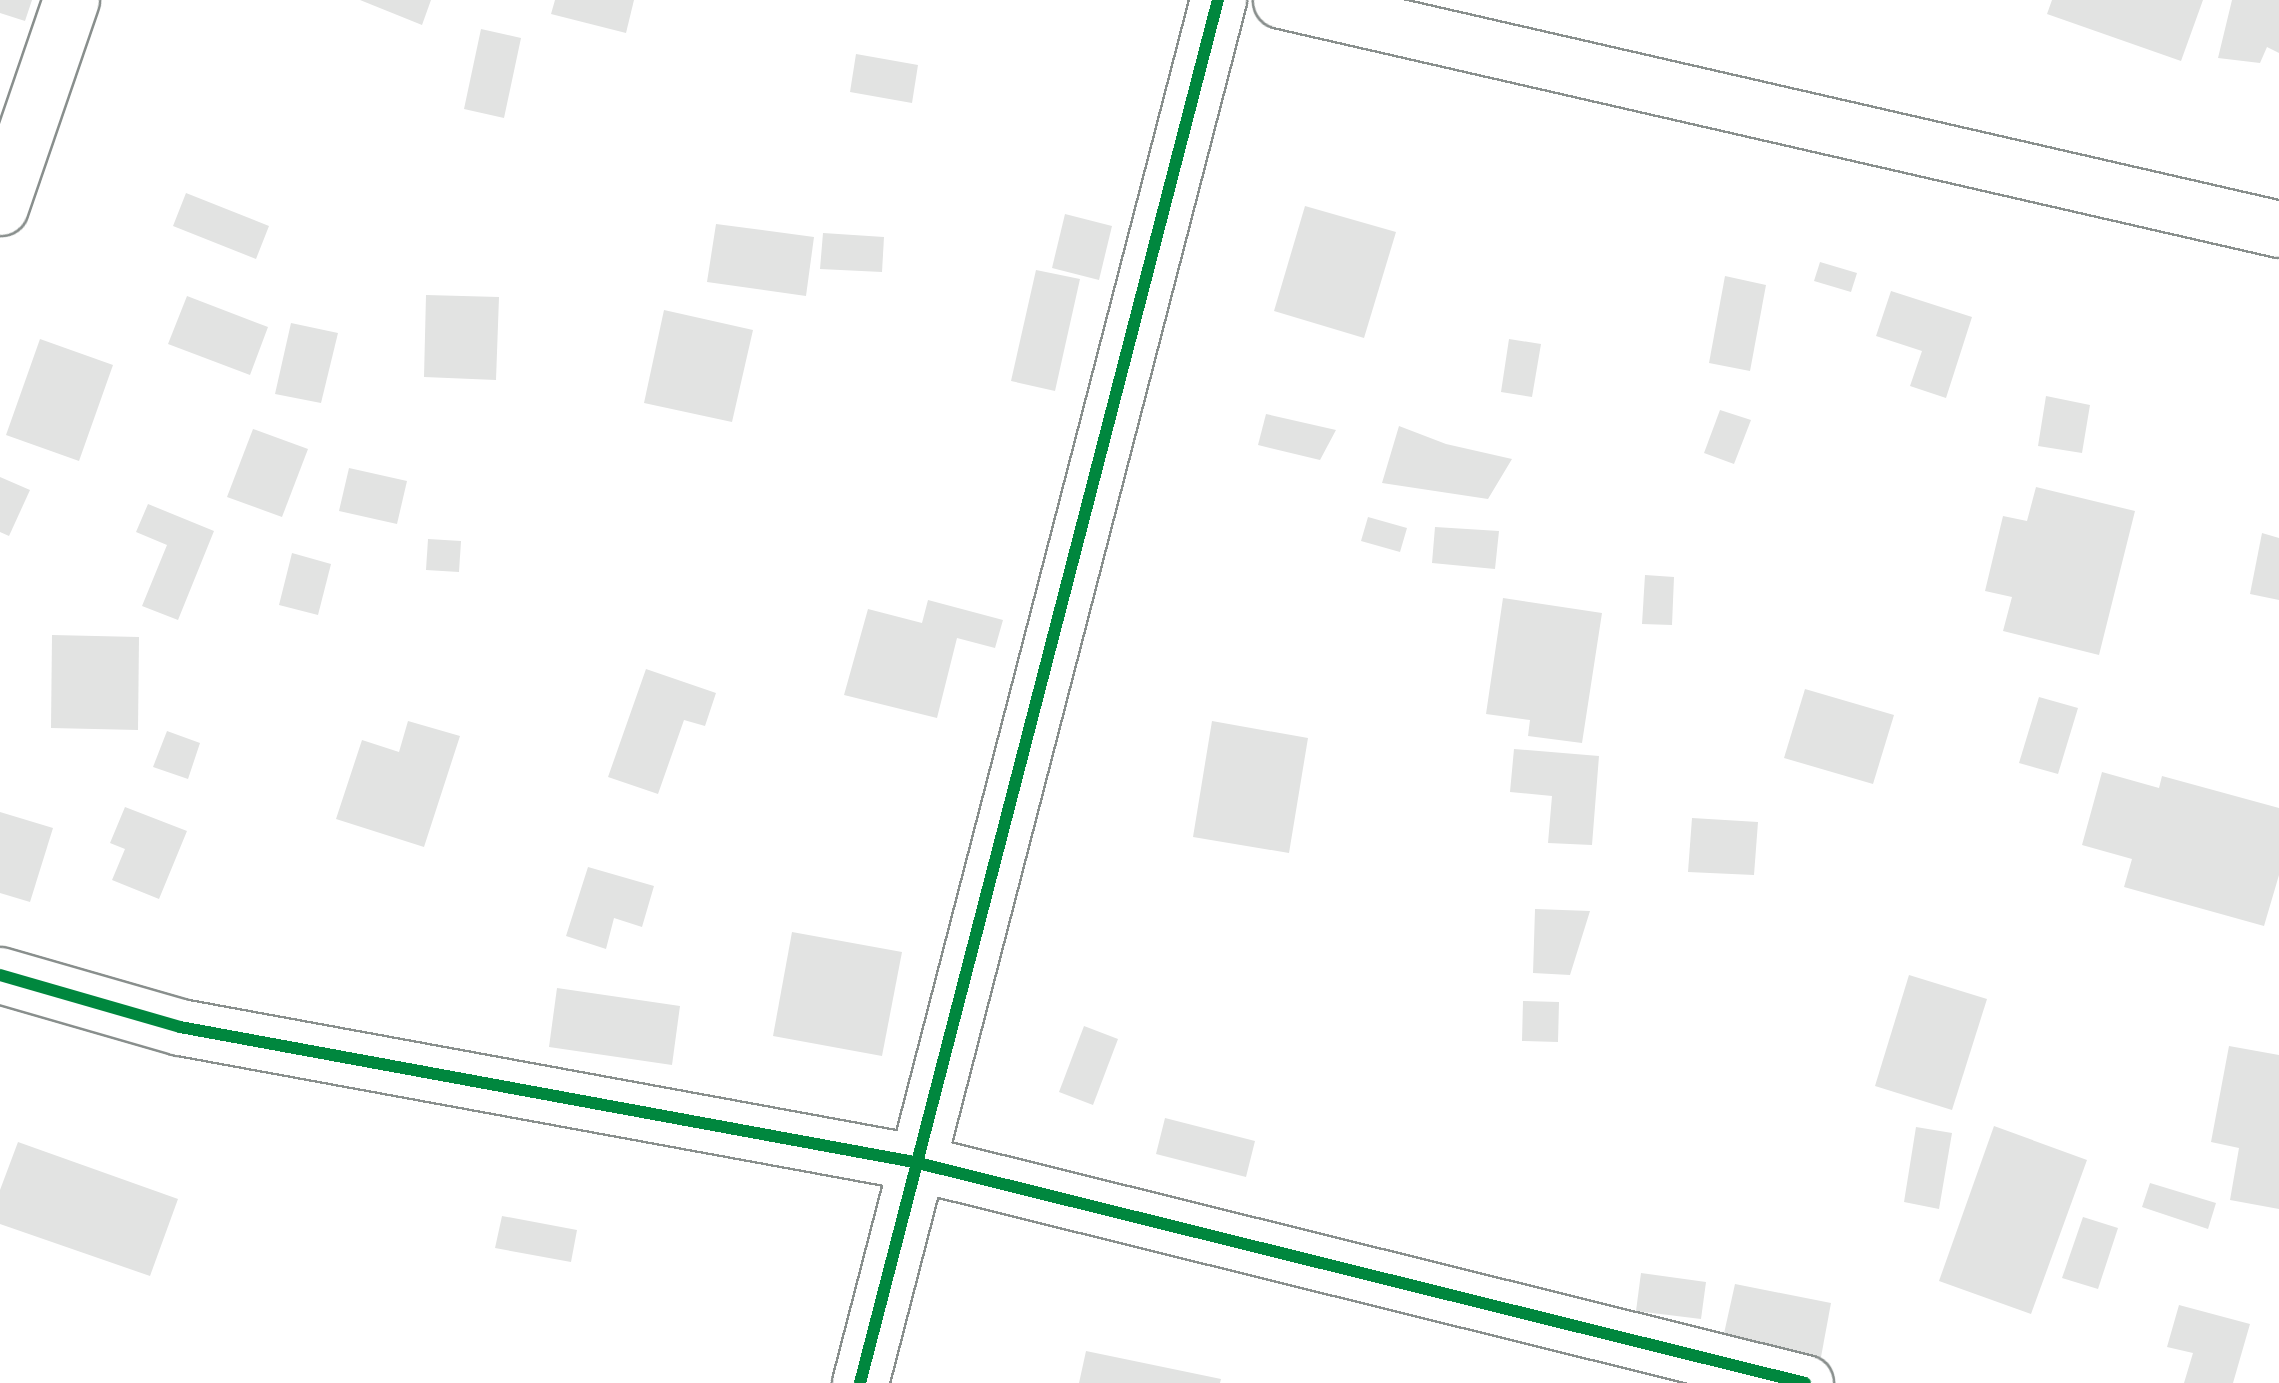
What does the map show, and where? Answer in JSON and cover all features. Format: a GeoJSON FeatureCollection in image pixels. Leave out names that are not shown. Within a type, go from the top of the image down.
{"type":"FeatureCollection","features":[{"type":"Feature","properties":{"kind":"street"},"geometry":{"type":"LineString","coordinates":[[0,207],[71,0]]}},
{"type":"Feature","properties":{"kind":"street"},"geometry":{"type":"LineString","coordinates":[[860,1383],[914,1162],[1218,0]]}},
{"type":"Feature","properties":{"kind":"street"},"geometry":{"type":"LineString","coordinates":[[1281,0],[2279,229]]}},
{"type":"Feature","properties":{"kind":"street"},"geometry":{"type":"LineString","coordinates":[[0,975],[180,1027],[914,1162],[1805,1383]]}},
{"type":"Feature","properties":{"kind":"building"},"geometry":{"type":"Polygon","coordinates":[[[0,0],[32,0],[25,21],[0,13],[0,0]]]}},
{"type":"Feature","properties":{"kind":"building"},"geometry":{"type":"Polygon","coordinates":[[[360,0],[431,0],[422,25],[360,0]]]}},
{"type":"Feature","properties":{"kind":"building"},"geometry":{"type":"Polygon","coordinates":[[[555,0],[634,0],[626,33],[551,14],[555,0]]]}},
{"type":"Feature","properties":{"kind":"building"},"geometry":{"type":"Polygon","coordinates":[[[2052,0],[2203,0],[2181,61],[2047,14],[2052,0]]]}},
{"type":"Feature","properties":{"kind":"building"},"geometry":{"type":"Polygon","coordinates":[[[2232,0],[2279,0],[2279,53],[2267,47],[2260,63],[2218,58],[2232,0]]]}},
{"type":"Feature","properties":{"kind":"building"},"geometry":{"type":"Polygon","coordinates":[[[481,29],[521,38],[504,118],[464,109],[481,29]]]}},
{"type":"Feature","properties":{"kind":"building"},"geometry":{"type":"Polygon","coordinates":[[[856,54],[918,65],[912,103],[850,92],[856,54]]]}},
{"type":"Feature","properties":{"kind":"building"},"geometry":{"type":"Polygon","coordinates":[[[186,193],[269,226],[256,259],[173,226],[186,193]]]}},
{"type":"Feature","properties":{"kind":"building"},"geometry":{"type":"Polygon","coordinates":[[[1305,206],[1396,232],[1364,338],[1274,311],[1305,206]]]}},
{"type":"Feature","properties":{"kind":"building"},"geometry":{"type":"Polygon","coordinates":[[[1065,214],[1112,226],[1099,280],[1052,268],[1065,214]]]}},
{"type":"Feature","properties":{"kind":"building"},"geometry":{"type":"Polygon","coordinates":[[[716,224],[814,237],[806,296],[707,282],[716,224]]]}},
{"type":"Feature","properties":{"kind":"building"},"geometry":{"type":"Polygon","coordinates":[[[823,233],[884,237],[882,272],[820,269],[823,233]]]}},
{"type":"Feature","properties":{"kind":"building"},"geometry":{"type":"Polygon","coordinates":[[[1820,262],[1857,273],[1851,292],[1814,281],[1820,262]]]}},
{"type":"Feature","properties":{"kind":"building"},"geometry":{"type":"Polygon","coordinates":[[[1036,270],[1080,279],[1055,391],[1011,381],[1036,270]]]}},
{"type":"Feature","properties":{"kind":"building"},"geometry":{"type":"Polygon","coordinates":[[[1725,276],[1766,285],[1750,371],[1709,363],[1725,276]]]}},
{"type":"Feature","properties":{"kind":"building"},"geometry":{"type":"Polygon","coordinates":[[[1891,291],[1972,317],[1946,398],[1910,386],[1922,351],[1876,336],[1891,291]]]}},
{"type":"Feature","properties":{"kind":"building"},"geometry":{"type":"Polygon","coordinates":[[[426,295],[499,297],[496,380],[424,377],[426,295]]]}},
{"type":"Feature","properties":{"kind":"building"},"geometry":{"type":"Polygon","coordinates":[[[187,296],[268,327],[250,375],[168,344],[187,296]]]}},
{"type":"Feature","properties":{"kind":"building"},"geometry":{"type":"Polygon","coordinates":[[[664,310],[753,330],[732,422],[644,403],[664,310]]]}},
{"type":"Feature","properties":{"kind":"building"},"geometry":{"type":"Polygon","coordinates":[[[291,323],[338,333],[321,403],[275,394],[291,323]]]}},
{"type":"Feature","properties":{"kind":"building"},"geometry":{"type":"Polygon","coordinates":[[[40,339],[113,365],[79,461],[6,435],[40,339]]]}},
{"type":"Feature","properties":{"kind":"building"},"geometry":{"type":"Polygon","coordinates":[[[1509,339],[1541,344],[1532,397],[1501,392],[1509,339]]]}},
{"type":"Feature","properties":{"kind":"building"},"geometry":{"type":"Polygon","coordinates":[[[2046,396],[2090,405],[2082,453],[2038,446],[2046,396]]]}},
{"type":"Feature","properties":{"kind":"building"},"geometry":{"type":"Polygon","coordinates":[[[1720,410],[1751,420],[1734,464],[1704,453],[1720,410]]]}},
{"type":"Feature","properties":{"kind":"building"},"geometry":{"type":"Polygon","coordinates":[[[1266,414],[1336,430],[1320,460],[1258,445],[1266,414]]]}},
{"type":"Feature","properties":{"kind":"building"},"geometry":{"type":"Polygon","coordinates":[[[1399,426],[1446,444],[1512,459],[1488,499],[1382,483],[1399,426]]]}},
{"type":"Feature","properties":{"kind":"building"},"geometry":{"type":"Polygon","coordinates":[[[253,429],[308,449],[282,517],[227,497],[253,429]]]}},
{"type":"Feature","properties":{"kind":"building"},"geometry":{"type":"Polygon","coordinates":[[[349,468],[407,481],[397,524],[339,511],[349,468]]]}},
{"type":"Feature","properties":{"kind":"building"},"geometry":{"type":"Polygon","coordinates":[[[0,477],[30,490],[9,536],[0,532],[0,477]]]}},
{"type":"Feature","properties":{"kind":"building"},"geometry":{"type":"Polygon","coordinates":[[[2036,487],[2135,511],[2099,655],[2003,631],[2012,597],[1985,591],[2003,516],[2027,521],[2036,487]]]}},
{"type":"Feature","properties":{"kind":"building"},"geometry":{"type":"Polygon","coordinates":[[[148,504],[214,531],[178,620],[142,606],[167,545],[136,532],[148,504]]]}},
{"type":"Feature","properties":{"kind":"building"},"geometry":{"type":"Polygon","coordinates":[[[1368,517],[1407,528],[1400,552],[1361,541],[1368,517]]]}},
{"type":"Feature","properties":{"kind":"building"},"geometry":{"type":"Polygon","coordinates":[[[1435,527],[1499,531],[1495,569],[1432,563],[1435,527]]]}},
{"type":"Feature","properties":{"kind":"building"},"geometry":{"type":"Polygon","coordinates":[[[2262,533],[2279,538],[2279,600],[2250,594],[2262,533]]]}},
{"type":"Feature","properties":{"kind":"building"},"geometry":{"type":"Polygon","coordinates":[[[428,539],[461,541],[459,572],[426,570],[428,539]]]}},
{"type":"Feature","properties":{"kind":"building"},"geometry":{"type":"Polygon","coordinates":[[[292,553],[331,564],[318,615],[279,605],[292,553]]]}},
{"type":"Feature","properties":{"kind":"building"},"geometry":{"type":"Polygon","coordinates":[[[1645,575],[1674,577],[1672,625],[1642,624],[1645,575]]]}},
{"type":"Feature","properties":{"kind":"building"},"geometry":{"type":"Polygon","coordinates":[[[1503,598],[1602,613],[1582,743],[1528,736],[1530,720],[1486,714],[1503,598]]]}},
{"type":"Feature","properties":{"kind":"building"},"geometry":{"type":"Polygon","coordinates":[[[928,600],[1003,620],[995,648],[957,638],[937,718],[844,695],[868,609],[922,623],[928,600]]]}},
{"type":"Feature","properties":{"kind":"building"},"geometry":{"type":"Polygon","coordinates":[[[52,635],[139,637],[138,730],[51,728],[52,635]]]}},
{"type":"Feature","properties":{"kind":"building"},"geometry":{"type":"Polygon","coordinates":[[[646,669],[716,693],[705,726],[684,720],[658,794],[608,777],[646,669]]]}},
{"type":"Feature","properties":{"kind":"building"},"geometry":{"type":"Polygon","coordinates":[[[1805,689],[1894,715],[1873,784],[1784,758],[1805,689]]]}},
{"type":"Feature","properties":{"kind":"building"},"geometry":{"type":"Polygon","coordinates":[[[2039,697],[2078,708],[2058,774],[2019,763],[2039,697]]]}},
{"type":"Feature","properties":{"kind":"building"},"geometry":{"type":"Polygon","coordinates":[[[408,721],[460,736],[424,847],[336,819],[362,740],[399,752],[408,721]]]}},
{"type":"Feature","properties":{"kind":"building"},"geometry":{"type":"Polygon","coordinates":[[[1212,721],[1308,738],[1289,853],[1193,837],[1212,721]]]}},
{"type":"Feature","properties":{"kind":"building"},"geometry":{"type":"Polygon","coordinates":[[[167,731],[200,743],[188,779],[153,767],[167,731]]]}},
{"type":"Feature","properties":{"kind":"building"},"geometry":{"type":"Polygon","coordinates":[[[1514,749],[1599,756],[1592,845],[1548,843],[1552,796],[1510,792],[1514,749]]]}},
{"type":"Feature","properties":{"kind":"building"},"geometry":{"type":"Polygon","coordinates":[[[2102,772],[2159,788],[2162,776],[2279,808],[2279,875],[2264,926],[2124,887],[2132,859],[2082,845],[2102,772]]]}},
{"type":"Feature","properties":{"kind":"building"},"geometry":{"type":"Polygon","coordinates":[[[125,807],[187,831],[159,899],[112,880],[125,849],[110,843],[125,807]]]}},
{"type":"Feature","properties":{"kind":"building"},"geometry":{"type":"Polygon","coordinates":[[[0,812],[53,828],[30,902],[0,893],[0,812]]]}},
{"type":"Feature","properties":{"kind":"building"},"geometry":{"type":"Polygon","coordinates":[[[1692,818],[1758,822],[1754,875],[1688,872],[1692,818]]]}},
{"type":"Feature","properties":{"kind":"building"},"geometry":{"type":"Polygon","coordinates":[[[588,867],[654,886],[642,927],[614,918],[606,949],[566,936],[588,867]]]}},
{"type":"Feature","properties":{"kind":"building"},"geometry":{"type":"Polygon","coordinates":[[[1535,909],[1590,911],[1570,975],[1533,973],[1535,909]]]}},
{"type":"Feature","properties":{"kind":"building"},"geometry":{"type":"Polygon","coordinates":[[[792,932],[902,952],[882,1056],[773,1036],[792,932]]]}},
{"type":"Feature","properties":{"kind":"building"},"geometry":{"type":"Polygon","coordinates":[[[1909,975],[1987,999],[1952,1110],[1875,1086],[1909,975]]]}},
{"type":"Feature","properties":{"kind":"building"},"geometry":{"type":"Polygon","coordinates":[[[557,988],[680,1006],[672,1065],[549,1047],[557,988]]]}},
{"type":"Feature","properties":{"kind":"building"},"geometry":{"type":"Polygon","coordinates":[[[1523,1001],[1559,1002],[1558,1042],[1522,1041],[1523,1001]]]}},
{"type":"Feature","properties":{"kind":"building"},"geometry":{"type":"Polygon","coordinates":[[[1084,1026],[1118,1039],[1093,1105],[1059,1092],[1084,1026]]]}},
{"type":"Feature","properties":{"kind":"building"},"geometry":{"type":"Polygon","coordinates":[[[2229,1046],[2279,1055],[2279,1209],[2230,1200],[2239,1148],[2211,1142],[2229,1046]]]}},
{"type":"Feature","properties":{"kind":"building"},"geometry":{"type":"Polygon","coordinates":[[[1165,1118],[1255,1141],[1246,1177],[1156,1154],[1165,1118]]]}},
{"type":"Feature","properties":{"kind":"building"},"geometry":{"type":"Polygon","coordinates":[[[1994,1126],[2087,1160],[2031,1314],[1939,1281],[1994,1126]]]}},
{"type":"Feature","properties":{"kind":"building"},"geometry":{"type":"Polygon","coordinates":[[[1916,1127],[1952,1133],[1939,1209],[1904,1202],[1916,1127]]]}},
{"type":"Feature","properties":{"kind":"building"},"geometry":{"type":"Polygon","coordinates":[[[18,1142],[178,1199],[150,1276],[0,1224],[0,1190],[18,1142]]]}},
{"type":"Feature","properties":{"kind":"building"},"geometry":{"type":"Polygon","coordinates":[[[2150,1183],[2216,1203],[2208,1229],[2142,1207],[2150,1183]]]}},
{"type":"Feature","properties":{"kind":"building"},"geometry":{"type":"Polygon","coordinates":[[[502,1216],[577,1230],[571,1262],[495,1248],[502,1216]]]}},
{"type":"Feature","properties":{"kind":"building"},"geometry":{"type":"Polygon","coordinates":[[[2083,1217],[2118,1228],[2098,1289],[2062,1278],[2083,1217]]]}},
{"type":"Feature","properties":{"kind":"building"},"geometry":{"type":"Polygon","coordinates":[[[1641,1273],[1706,1282],[1701,1319],[1636,1311],[1641,1273]]]}},
{"type":"Feature","properties":{"kind":"building"},"geometry":{"type":"Polygon","coordinates":[[[1735,1284],[1831,1303],[1821,1357],[1723,1338],[1735,1284]]]}},
{"type":"Feature","properties":{"kind":"building"},"geometry":{"type":"Polygon","coordinates":[[[2179,1305],[2250,1324],[2233,1383],[2184,1383],[2193,1353],[2167,1347],[2179,1305]]]}},
{"type":"Feature","properties":{"kind":"building"},"geometry":{"type":"Polygon","coordinates":[[[1086,1351],[1221,1379],[1220,1383],[1079,1383],[1086,1351]]]}},
{"type":"Feature","properties":{"kind":"cycle path"},"geometry":{"type":"LineString","coordinates":[[860,1383],[1218,0]]}},
{"type":"Feature","properties":{"kind":"cycle path"},"geometry":{"type":"LineString","coordinates":[[0,975],[180,1027],[914,1162],[1805,1383]]}}]}
